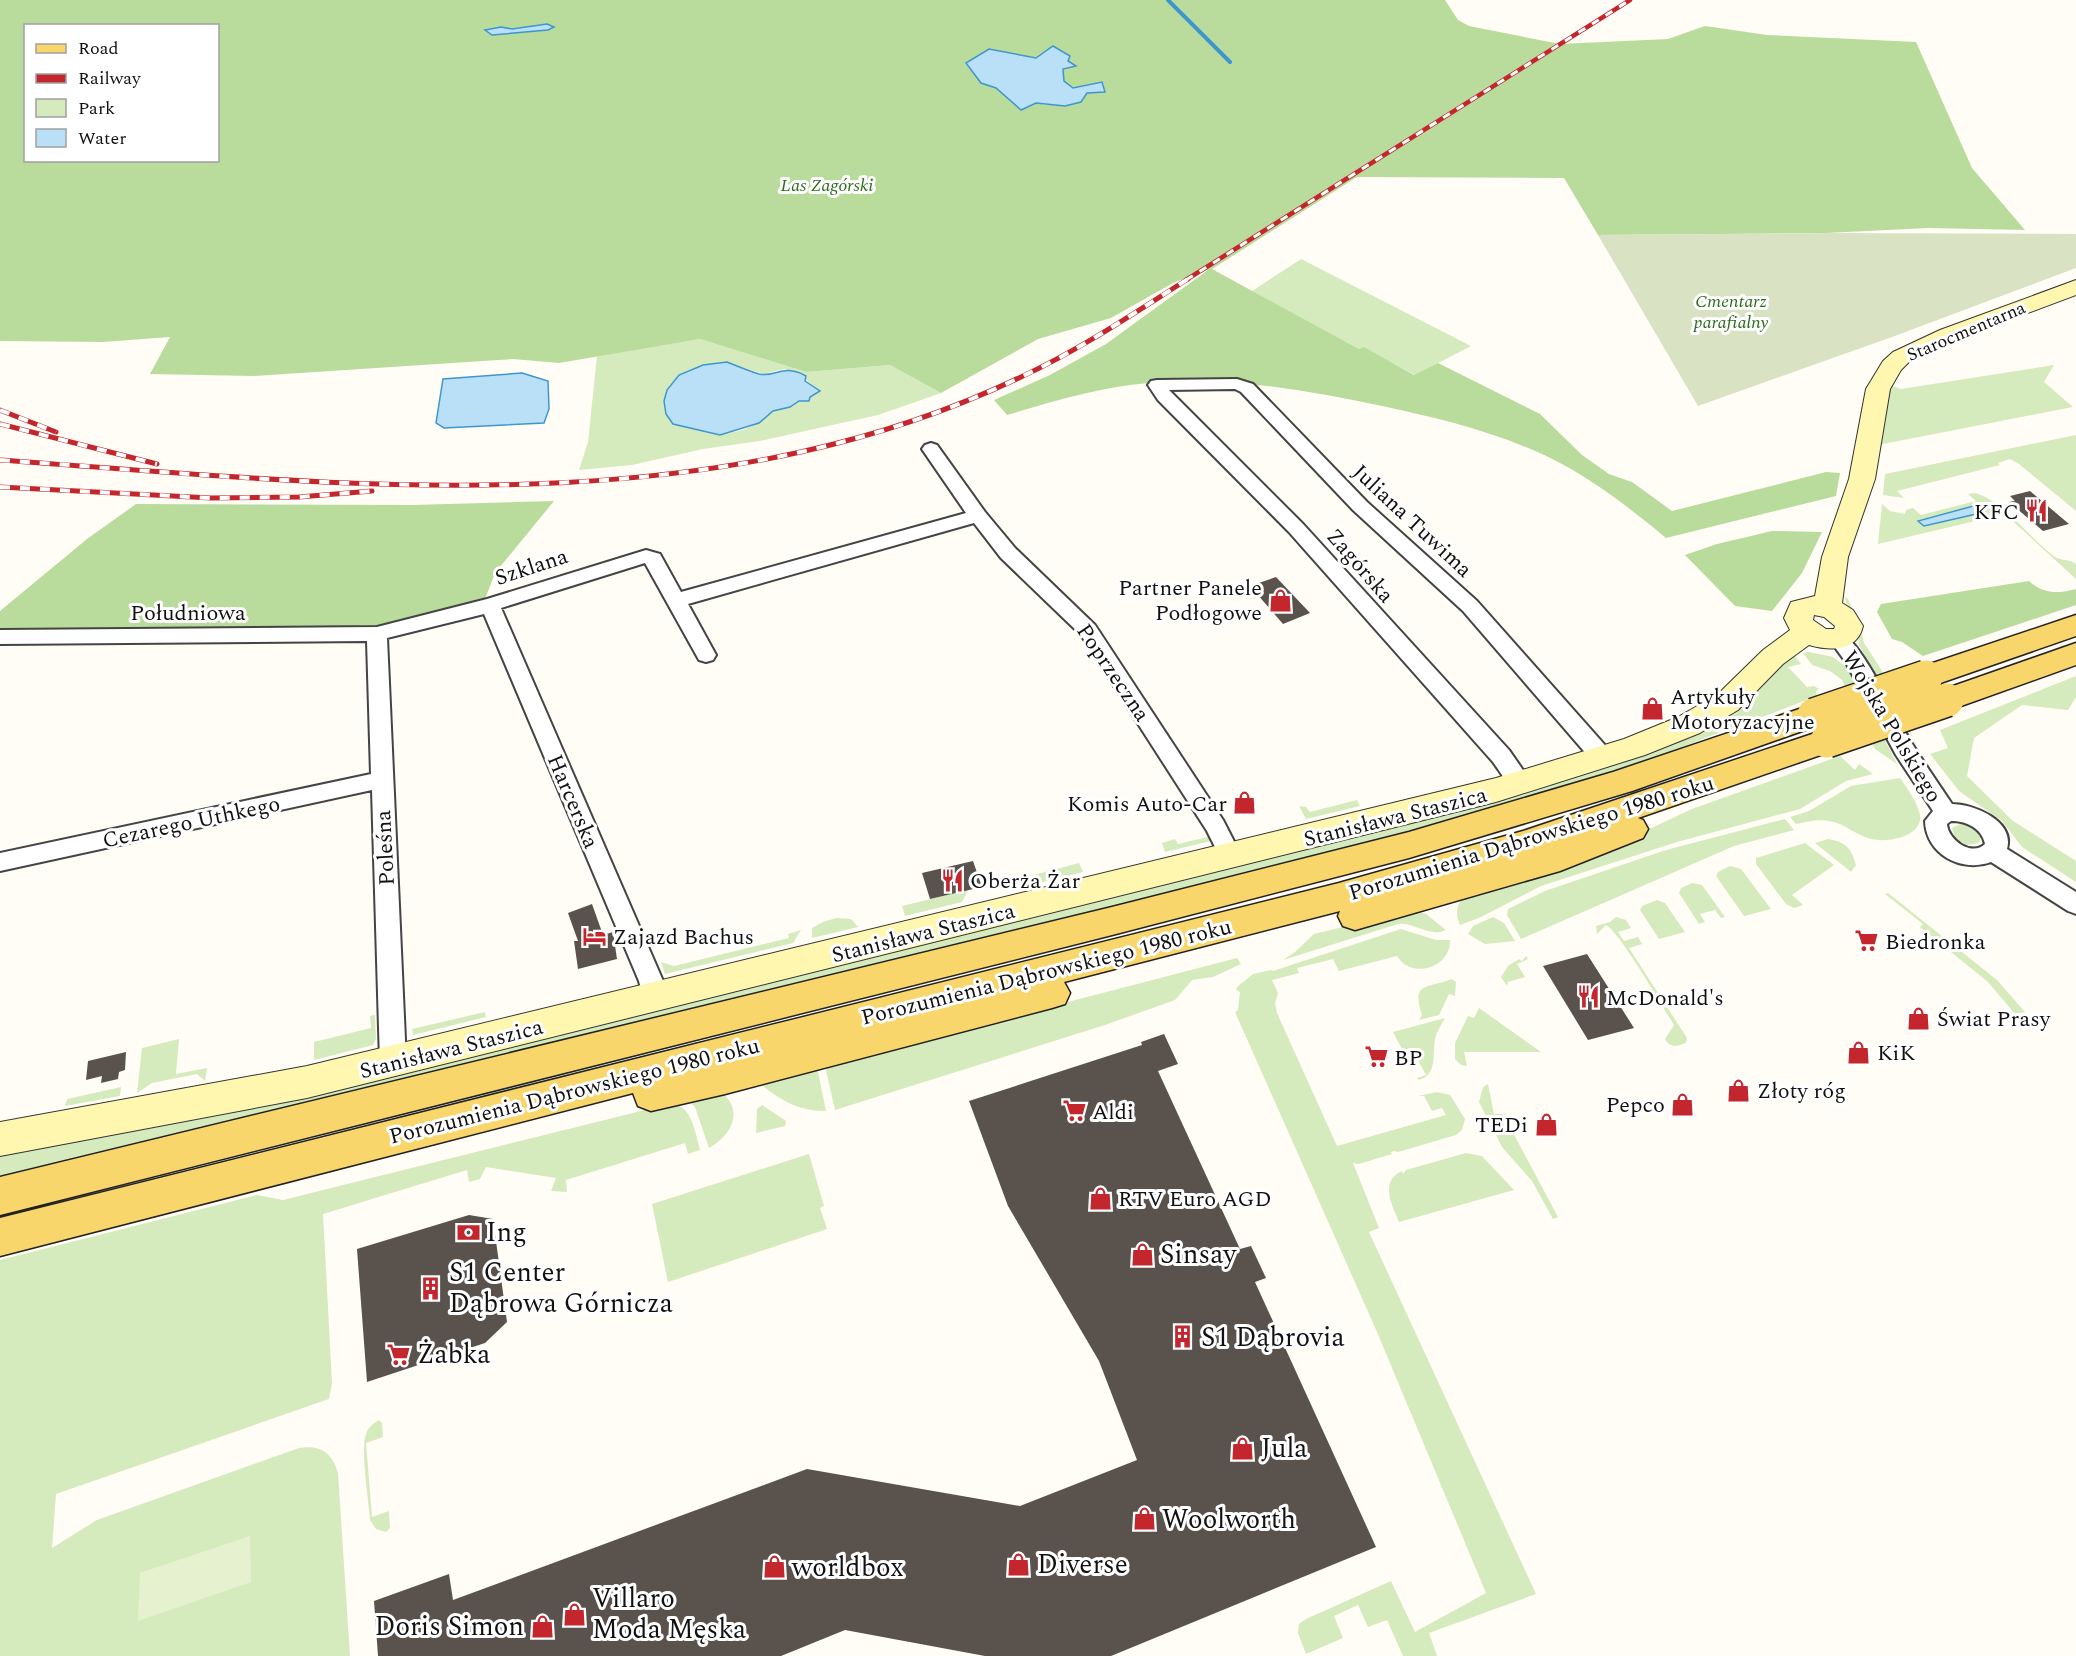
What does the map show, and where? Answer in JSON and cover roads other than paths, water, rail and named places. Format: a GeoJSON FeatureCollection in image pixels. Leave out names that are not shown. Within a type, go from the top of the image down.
{"type":"FeatureCollection","features":[{"type":"Feature","properties":{"kind":"main road","name":"Porozumienia Dąbrowskiego 1980 roku"},"geometry":{"type":"LineString","coordinates":[[0,1237],[386,1138],[502,1125],[593,1109],[1408,903],[1560,858],[1596,845],[1685,799],[1705,783],[1926,677],[2076,625]]}},
{"type":"Feature","properties":{"kind":"main road","name":"Porozumienia Dąbrowskiego 1980 roku"},"geometry":{"type":"LineString","coordinates":[[0,1196],[1124,918],[1409,845],[1621,782],[1820,728],[1947,700],[2076,654]]}},
{"type":"Feature","properties":{"kind":"street","name":"Starocmentarna"},"geometry":{"type":"LineString","coordinates":[[1827,607],[1835,557],[1862,479],[1878,389],[1891,366],[1915,349],[2076,287]]}},
{"type":"Feature","properties":{"kind":"street","name":"Juliana Tuwima"},"geometry":{"type":"LineString","coordinates":[[1157,385],[1237,384],[1247,388],[1360,506],[1470,606],[1527,668],[1603,758]]}},
{"type":"Feature","properties":{"kind":"street","name":"Zagórska"},"geometry":{"type":"LineString","coordinates":[[1157,385],[1164,396],[1193,426],[1296,528],[1501,756],[1521,783]]}},
{"type":"Feature","properties":{"kind":"street","name":"Poprzeczna"},"geometry":{"type":"LineString","coordinates":[[931,449],[978,516],[1018,564],[1070,610],[1088,630],[1215,826],[1232,857]]}},
{"type":"Feature","properties":{"kind":"street"},"geometry":{"type":"LineString","coordinates":[[677,600],[978,516]]}},
{"type":"Feature","properties":{"kind":"street","name":"Szklana"},"geometry":{"type":"LineString","coordinates":[[377,634],[490,605],[635,557],[646,556],[653,559],[706,655]]}},
{"type":"Feature","properties":{"kind":"street","name":"Harcerska"},"geometry":{"type":"LineString","coordinates":[[490,605],[651,981],[654,998]]}},
{"type":"Feature","properties":{"kind":"street"},"geometry":{"type":"LineString","coordinates":[[1812,605],[1827,607],[1839,613],[1849,626],[1847,634],[1839,639],[1827,639],[1807,632],[1799,622],[1798,613],[1806,607],[1812,605]]}},
{"type":"Feature","properties":{"kind":"street","name":"Stanisława Staszica"},"geometry":{"type":"LineString","coordinates":[[0,1139],[204,1103],[393,1062],[1232,857],[1521,783],[1603,758],[1670,734],[1718,709],[1780,651],[1807,632]]}},
{"type":"Feature","properties":{"kind":"street","name":"Południowa"},"geometry":{"type":"LineString","coordinates":[[0,637],[377,634]]}},
{"type":"Feature","properties":{"kind":"street","name":"Poleśna"},"geometry":{"type":"LineString","coordinates":[[377,634],[393,1062]]}},
{"type":"Feature","properties":{"kind":"street","name":"Wojska Polskiego"},"geometry":{"type":"LineString","coordinates":[[1839,639],[1857,662],[1904,749],[1946,813]]}},
{"type":"Feature","properties":{"kind":"street","name":"Cezarego Uthkego"},"geometry":{"type":"LineString","coordinates":[[0,862],[381,780]]}},
{"type":"Feature","properties":{"kind":"street"},"geometry":{"type":"LineString","coordinates":[[1946,813],[1965,813],[1985,823],[1996,838],[1997,846],[1993,852],[1987,856],[1968,857],[1948,847],[1940,840],[1935,827],[1940,816],[1946,813]]}},
{"type":"Feature","properties":{"kind":"street"},"geometry":{"type":"LineString","coordinates":[[1993,852],[2076,904]]}},
{"type":"Feature","properties":{"kind":"water"},"geometry":{"type":"Polygon","coordinates":[[[547,24],[554,27],[548,30],[492,35],[485,30],[501,27],[512,29],[547,24]]]}},
{"type":"Feature","properties":{"kind":"water"},"geometry":{"type":"Polygon","coordinates":[[[1053,46],[1070,56],[1068,61],[1076,66],[1063,69],[1064,81],[1073,88],[1102,82],[1105,92],[1087,93],[1081,102],[1065,106],[1036,103],[1021,110],[996,88],[981,83],[966,63],[989,49],[1036,58],[1053,46]]]}},
{"type":"Feature","properties":{"kind":"water"},"geometry":{"type":"Polygon","coordinates":[[[727,362],[765,375],[785,371],[798,372],[806,376],[805,381],[820,391],[810,397],[809,401],[799,401],[790,407],[773,411],[759,423],[720,435],[673,424],[666,414],[664,401],[667,390],[679,375],[703,365],[727,362]]]}},
{"type":"Feature","properties":{"kind":"water"},"geometry":{"type":"Polygon","coordinates":[[[522,373],[548,381],[549,409],[544,423],[444,428],[436,423],[443,379],[522,373]]]}},
{"type":"Feature","properties":{"kind":"water"},"geometry":{"type":"Polygon","coordinates":[[[1977,505],[1985,512],[1924,526],[1918,521],[1977,505]]]}},
{"type":"Feature","properties":{"kind":"waterway"},"geometry":{"type":"LineString","coordinates":[[1168,0],[1230,62]]}},
{"type":"Feature","properties":{"kind":"railway"},"geometry":{"type":"LineString","coordinates":[[1186,280],[1630,0]]}},
{"type":"Feature","properties":{"kind":"railway"},"geometry":{"type":"LineString","coordinates":[[0,460],[259,479],[389,484],[520,484],[649,476],[777,457],[902,425],[1023,376],[1127,318],[1188,279]]}},
{"type":"Feature","properties":{"kind":"railway"},"geometry":{"type":"LineString","coordinates":[[0,410],[56,432]]}},
{"type":"Feature","properties":{"kind":"railway"},"geometry":{"type":"LineString","coordinates":[[0,424],[157,464]]}},
{"type":"Feature","properties":{"kind":"railway"},"geometry":{"type":"LineString","coordinates":[[0,487],[211,498],[299,497],[372,491]]}},
{"type":"Feature","properties":{"kind":"place","name":"KFC"},"geometry":{"type":"Point","coordinates":[2037,511]}},
{"type":"Feature","properties":{"kind":"place","name":"Partner Panele Podłogowe"},"geometry":{"type":"Point","coordinates":[1280,600]}},
{"type":"Feature","properties":{"kind":"place","name":"Artykuły Motoryzacyjne"},"geometry":{"type":"Point","coordinates":[1652,709]}},
{"type":"Feature","properties":{"kind":"place","name":"Komis Auto-Car"},"geometry":{"type":"Point","coordinates":[1245,803]}},
{"type":"Feature","properties":{"kind":"place","name":"Oberża Żar"},"geometry":{"type":"Point","coordinates":[952,880]}},
{"type":"Feature","properties":{"kind":"place","name":"Zajazd Bachus"},"geometry":{"type":"Point","coordinates":[595,936]}},
{"type":"Feature","properties":{"kind":"place","name":"Biedronka"},"geometry":{"type":"Point","coordinates":[1867,941]}},
{"type":"Feature","properties":{"kind":"place","name":"McDonald's"},"geometry":{"type":"Point","coordinates":[1588,997]}},
{"type":"Feature","properties":{"kind":"place","name":"Świat Prasy"},"geometry":{"type":"Point","coordinates":[1919,1018]}},
{"type":"Feature","properties":{"kind":"place","name":"KiK"},"geometry":{"type":"Point","coordinates":[1859,1052]}},
{"type":"Feature","properties":{"kind":"place","name":"BP"},"geometry":{"type":"Point","coordinates":[1376,1057]}},
{"type":"Feature","properties":{"kind":"place","name":"Złoty róg"},"geometry":{"type":"Point","coordinates":[1739,1090]}},
{"type":"Feature","properties":{"kind":"place","name":"Pepco"},"geometry":{"type":"Point","coordinates":[1683,1104]}},
{"type":"Feature","properties":{"kind":"place","name":"Aldi"},"geometry":{"type":"Point","coordinates":[1074,1111]}},
{"type":"Feature","properties":{"kind":"place","name":"TEDi"},"geometry":{"type":"Point","coordinates":[1546,1124]}},
{"type":"Feature","properties":{"kind":"place","name":"RTV Euro AGD"},"geometry":{"type":"Point","coordinates":[1100,1198]}},
{"type":"Feature","properties":{"kind":"place","name":"Ing"},"geometry":{"type":"Point","coordinates":[468,1232]}},
{"type":"Feature","properties":{"kind":"place","name":"Sinsay"},"geometry":{"type":"Point","coordinates":[1142,1254]}},
{"type":"Feature","properties":{"kind":"place","name":"S1 Center Dąbrowa Górnicza"},"geometry":{"type":"Point","coordinates":[431,1288]}},
{"type":"Feature","properties":{"kind":"place","name":"S1 Dąbrovia"},"geometry":{"type":"Point","coordinates":[1183,1337]}},
{"type":"Feature","properties":{"kind":"place","name":"Żabka"},"geometry":{"type":"Point","coordinates":[399,1354]}},
{"type":"Feature","properties":{"kind":"place","name":"Jula"},"geometry":{"type":"Point","coordinates":[1243,1448]}},
{"type":"Feature","properties":{"kind":"place","name":"Woolworth"},"geometry":{"type":"Point","coordinates":[1144,1519]}},
{"type":"Feature","properties":{"kind":"place","name":"Diverse"},"geometry":{"type":"Point","coordinates":[1019,1564]}},
{"type":"Feature","properties":{"kind":"place","name":"worldbox"},"geometry":{"type":"Point","coordinates":[774,1567]}},
{"type":"Feature","properties":{"kind":"place","name":"Villaro Moda Męska"},"geometry":{"type":"Point","coordinates":[574,1614]}},
{"type":"Feature","properties":{"kind":"place","name":"Doris Simon"},"geometry":{"type":"Point","coordinates":[542,1626]}},
{"type":"Feature","properties":{"kind":"park label","name":"Las Zagórski"},"geometry":{"type":"Point","coordinates":[827,185]}},
{"type":"Feature","properties":{"kind":"park label","name":"Cmentarz parafialny"},"geometry":{"type":"Point","coordinates":[1731,311]}}]}
